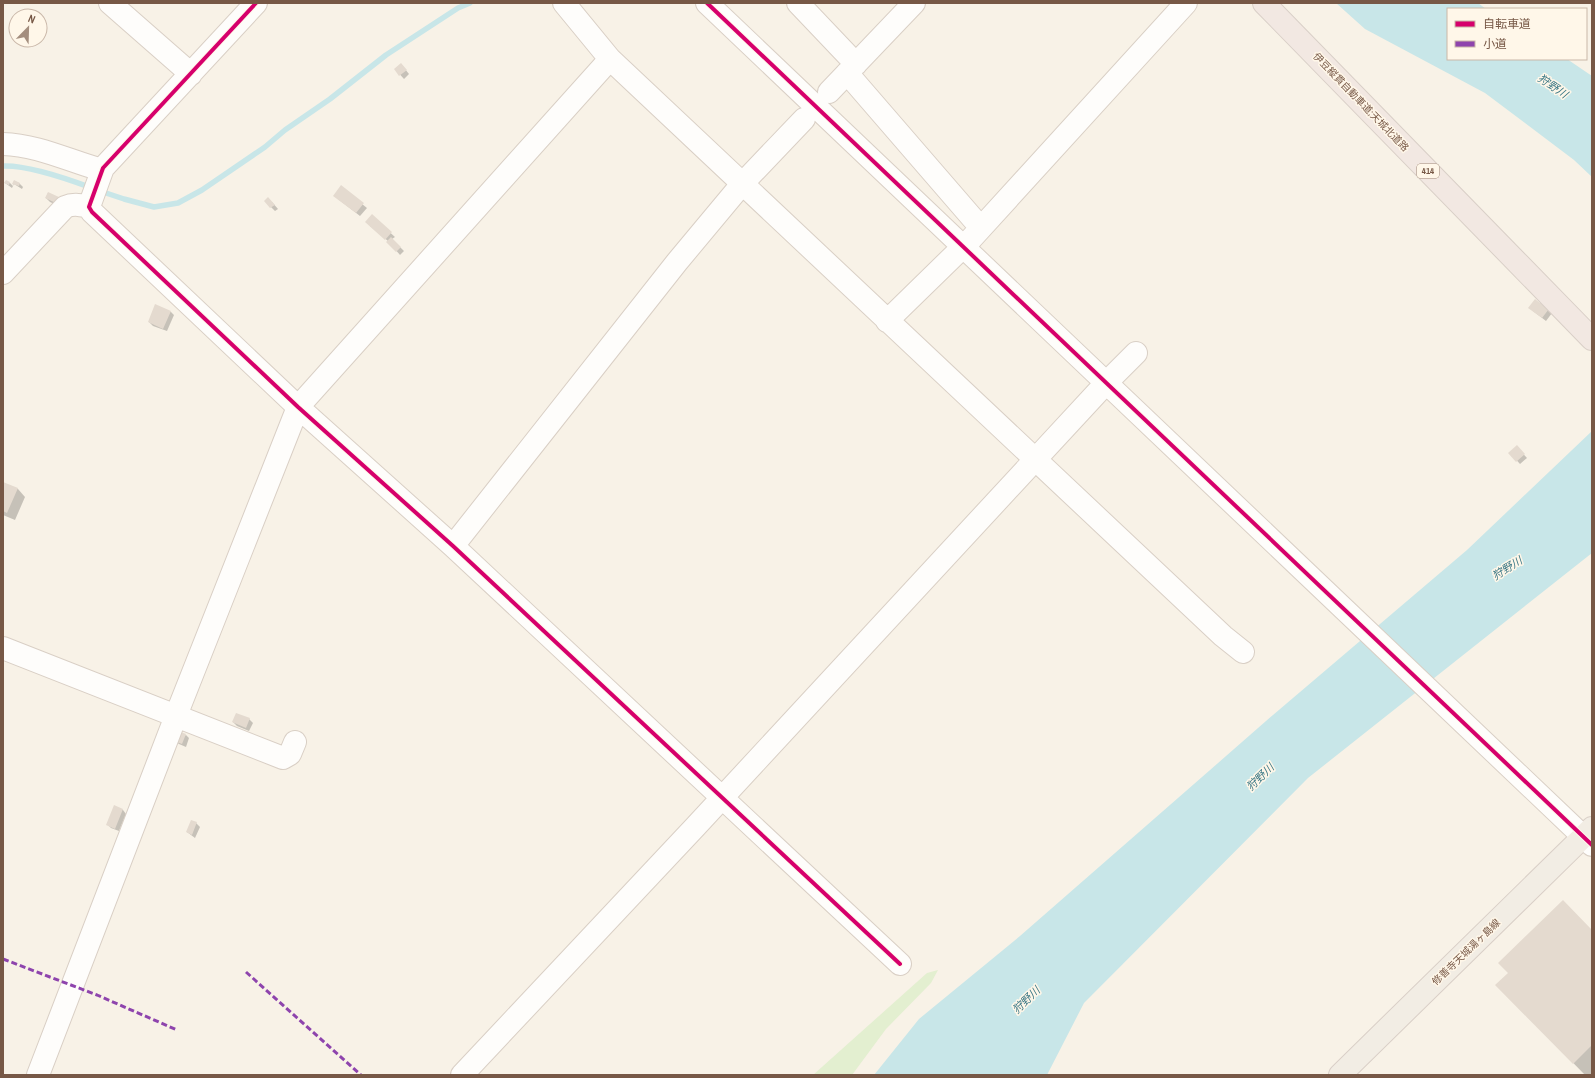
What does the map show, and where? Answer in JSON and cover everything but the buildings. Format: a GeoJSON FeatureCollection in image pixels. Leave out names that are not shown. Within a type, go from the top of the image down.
{"type":"FeatureCollection","features":[{"type":"Feature","properties":{"kind":"highway","name":"伊豆縦貫自動車道;天城北道路"},"geometry":{"type":"LineString","coordinates":[[1264,3],[1592,339]]}},
{"type":"Feature","properties":{"kind":"main road","name":"修善寺天城湯ヶ島線"},"geometry":{"type":"LineString","coordinates":[[1340,1075],[1589,836]]}},
{"type":"Feature","properties":{"kind":"street"},"geometry":{"type":"LineString","coordinates":[[110,3],[191,74]]}},
{"type":"Feature","properties":{"kind":"street"},"geometry":{"type":"LineString","coordinates":[[256,3],[102,172],[89,205],[92,212],[298,407],[453,546],[900,964]]}},
{"type":"Feature","properties":{"kind":"street"},"geometry":{"type":"LineString","coordinates":[[564,3],[610,59],[1036,461],[1223,636],[1243,652]]}},
{"type":"Feature","properties":{"kind":"street"},"geometry":{"type":"LineString","coordinates":[[707,3],[963,246],[1110,379],[1589,836]]}},
{"type":"Feature","properties":{"kind":"street"},"geometry":{"type":"LineString","coordinates":[[798,3],[981,228]]}},
{"type":"Feature","properties":{"kind":"street"},"geometry":{"type":"LineString","coordinates":[[829,92],[914,3]]}},
{"type":"Feature","properties":{"kind":"street"},"geometry":{"type":"LineString","coordinates":[[887,321],[981,228],[1186,3]]}},
{"type":"Feature","properties":{"kind":"street"},"geometry":{"type":"LineString","coordinates":[[38,1075],[176,715],[298,407],[610,59]]}},
{"type":"Feature","properties":{"kind":"street"},"geometry":{"type":"LineString","coordinates":[[453,546],[677,262],[742,184],[804,119]]}},
{"type":"Feature","properties":{"kind":"street"},"geometry":{"type":"LineString","coordinates":[[3,144],[20,145],[45,151],[102,172]]}},
{"type":"Feature","properties":{"kind":"street"},"geometry":{"type":"LineString","coordinates":[[3,273],[65,207],[71,204],[89,205]]}},
{"type":"Feature","properties":{"kind":"street"},"geometry":{"type":"LineString","coordinates":[[462,1075],[1036,461],[1110,379],[1136,353]]}},
{"type":"Feature","properties":{"kind":"street"},"geometry":{"type":"LineString","coordinates":[[3,648],[282,758],[290,754],[295,742]]}},
{"type":"Feature","properties":{"kind":"green space"},"geometry":{"type":"Polygon","coordinates":[[[938,970],[931,983],[886,1029],[852,1075],[813,1075],[927,973],[938,970]]]}},
{"type":"Feature","properties":{"kind":"water","name":"狩野川"},"geometry":{"type":"Polygon","coordinates":[[[1336,3],[1478,3],[1485,8],[1447,8],[1447,60],[1568,60],[1592,76],[1592,177],[1574,160],[1485,93],[1365,29],[1336,3]]]}},
{"type":"Feature","properties":{"kind":"water","name":"狩野川"},"geometry":{"type":"Polygon","coordinates":[[[1592,431],[1592,553],[1308,778],[1084,1003],[1047,1075],[874,1075],[919,1019],[1020,936],[1273,715],[1467,550],[1592,431]]]}},
{"type":"Feature","properties":{"kind":"waterway"},"geometry":{"type":"LineString","coordinates":[[100,191],[154,207],[178,203],[202,190],[265,147],[285,130],[330,99],[386,55],[458,8],[470,3]]}},
{"type":"Feature","properties":{"kind":"waterway"},"geometry":{"type":"LineString","coordinates":[[3,166],[13,166],[36,170],[92,188]]}},
{"type":"Feature","properties":{"kind":"marked path"},"geometry":{"type":"LineString","coordinates":[[3,959],[97,995],[177,1030]]}},
{"type":"Feature","properties":{"kind":"marked path"},"geometry":{"type":"LineString","coordinates":[[246,972],[361,1075]]}},
{"type":"Feature","properties":{"kind":"cycle path"},"geometry":{"type":"LineString","coordinates":[[256,3],[103,168],[89,207],[92,212],[298,407],[453,546],[900,964]]}},
{"type":"Feature","properties":{"kind":"cycle path"},"geometry":{"type":"LineString","coordinates":[[707,3],[1592,845]]}}]}
